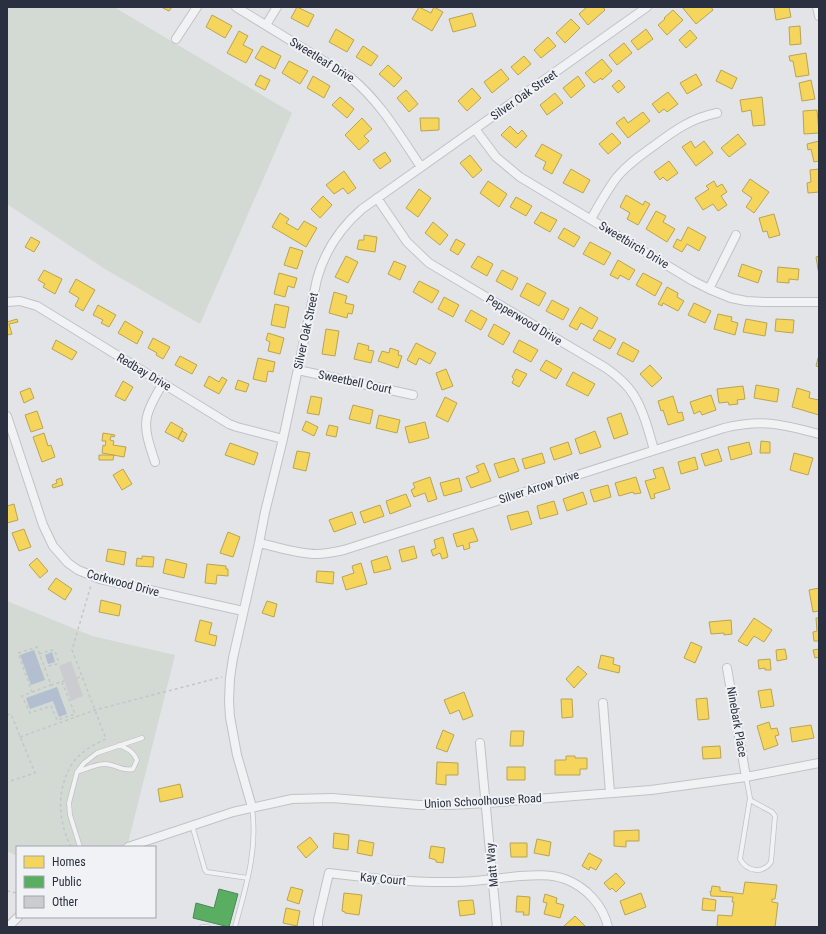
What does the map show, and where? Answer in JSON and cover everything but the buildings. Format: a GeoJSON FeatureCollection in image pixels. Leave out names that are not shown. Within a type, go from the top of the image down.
{"type":"FeatureCollection","features":[{"type":"Feature","properties":{"kind":"street"},"geometry":{"type":"LineString","coordinates":[[176,39],[197,7]]}},
{"type":"Feature","properties":{"kind":"street","name":"Sweetleaf Drive"},"geometry":{"type":"LineString","coordinates":[[236,7],[350,77],[360,85],[387,117],[421,167]]}},
{"type":"Feature","properties":{"kind":"street"},"geometry":{"type":"LineString","coordinates":[[266,25],[277,7]]}},
{"type":"Feature","properties":{"kind":"street","name":"Silver Oak Street"},"geometry":{"type":"LineString","coordinates":[[252,807],[237,755],[230,717],[229,701],[232,658],[260,543],[265,512],[283,439],[317,279],[326,255],[334,239],[347,223],[362,209],[647,7]]}},
{"type":"Feature","properties":{"kind":"street"},"geometry":{"type":"LineString","coordinates":[[818,7],[819,16]]}},
{"type":"Feature","properties":{"kind":"street"},"geometry":{"type":"LineString","coordinates":[[591,219],[607,192],[630,163],[684,124],[706,115],[717,113]]}},
{"type":"Feature","properties":{"kind":"street","name":"Sweetbirch Drive"},"geometry":{"type":"LineString","coordinates":[[475,129],[496,157],[507,168],[693,281],[731,298],[746,301],[819,302]]}},
{"type":"Feature","properties":{"kind":"street","name":"Pepperwood Drive"},"geometry":{"type":"LineString","coordinates":[[377,198],[407,242],[429,263],[606,368],[618,377],[634,395],[654,450]]}},
{"type":"Feature","properties":{"kind":"street"},"geometry":{"type":"LineString","coordinates":[[709,289],[736,235]]}},
{"type":"Feature","properties":{"kind":"street","name":"Redbay Drive"},"geometry":{"type":"LineString","coordinates":[[7,302],[20,301],[37,306],[228,424],[283,439]]}},
{"type":"Feature","properties":{"kind":"street","name":"Sweetbell Court"},"geometry":{"type":"LineString","coordinates":[[298,370],[413,395]]}},
{"type":"Feature","properties":{"kind":"street"},"geometry":{"type":"LineString","coordinates":[[155,462],[147,437],[146,415],[149,406],[163,384]]}},
{"type":"Feature","properties":{"kind":"street","name":"Corkwood Drive"},"geometry":{"type":"LineString","coordinates":[[7,416],[47,536],[57,551],[68,563],[78,570],[93,577],[243,611]]}},
{"type":"Feature","properties":{"kind":"street","name":"Silver Arrow Drive"},"geometry":{"type":"LineString","coordinates":[[260,543],[298,552],[328,554],[724,428],[755,423],[786,425],[819,434]]}},
{"type":"Feature","properties":{"kind":"street","name":"Ninebark Place"},"geometry":{"type":"LineString","coordinates":[[727,668],[746,777]]}},
{"type":"Feature","properties":{"kind":"street"},"geometry":{"type":"LineString","coordinates":[[603,703],[610,793]]}},
{"type":"Feature","properties":{"kind":"street","name":"Matt Way"},"geometry":{"type":"LineString","coordinates":[[480,743],[487,803],[496,927]]}},
{"type":"Feature","properties":{"kind":"street","name":"Union Schoolhouse Road"},"geometry":{"type":"LineString","coordinates":[[131,846],[192,825],[252,807],[292,799],[312,798],[419,805],[487,803],[666,788],[746,777],[819,763]]}},
{"type":"Feature","properties":{"kind":"street","name":"Kay Court"},"geometry":{"type":"LineString","coordinates":[[318,927],[318,920],[329,873],[419,882],[455,882],[493,878]]}},
{"type":"Feature","properties":{"kind":"street"},"geometry":{"type":"LineString","coordinates":[[493,878],[550,875],[565,879],[590,894],[604,915],[608,927]]}},
{"type":"Feature","properties":{"kind":"street"},"geometry":{"type":"LineString","coordinates":[[8,927],[17,918]]}},
{"type":"Feature","properties":{"kind":"lane"},"geometry":{"type":"LineString","coordinates":[[80,846],[70,815],[69,803],[77,772],[84,763],[97,753],[142,738]]}},
{"type":"Feature","properties":{"kind":"lane"},"geometry":{"type":"LineString","coordinates":[[77,772],[106,764],[128,771],[133,769],[137,760],[134,754],[129,749],[119,745]]}},
{"type":"Feature","properties":{"kind":"lane"},"geometry":{"type":"LineString","coordinates":[[746,777],[750,800],[740,859],[743,865],[748,869],[762,870],[768,867],[771,862],[775,816],[772,812],[750,800]]}},
{"type":"Feature","properties":{"kind":"lane"},"geometry":{"type":"LineString","coordinates":[[235,927],[248,878],[255,841],[255,824],[252,807]]}},
{"type":"Feature","properties":{"kind":"lane"},"geometry":{"type":"LineString","coordinates":[[192,825],[205,870],[207,872],[248,878]]}},
{"type":"Feature","properties":{"kind":"lane"},"geometry":{"type":"LineString","coordinates":[[202,927],[208,927]]}},
{"type":"Feature","properties":{"kind":"path"},"geometry":{"type":"LineString","coordinates":[[93,577],[72,650],[95,710]]}},
{"type":"Feature","properties":{"kind":"path"},"geometry":{"type":"LineString","coordinates":[[32,692],[18,653],[37,647],[51,685]]}},
{"type":"Feature","properties":{"kind":"path"},"geometry":{"type":"LineString","coordinates":[[40,654],[52,650],[55,651],[58,660],[57,664],[45,668]]}},
{"type":"Feature","properties":{"kind":"path"},"geometry":{"type":"LineString","coordinates":[[77,678],[82,676]]}},
{"type":"Feature","properties":{"kind":"path"},"geometry":{"type":"LineString","coordinates":[[20,737],[95,710],[222,677]]}},
{"type":"Feature","properties":{"kind":"path"},"geometry":{"type":"LineString","coordinates":[[63,681],[75,714],[57,720],[51,706],[30,713],[22,696],[51,685],[63,681]]}},
{"type":"Feature","properties":{"kind":"path"},"geometry":{"type":"LineString","coordinates":[[7,715],[11,714],[35,773],[7,782]]}},
{"type":"Feature","properties":{"kind":"shaded area"},"geometry":{"type":"Polygon","coordinates":[[[7,7],[114,7],[292,113],[200,324],[105,269],[7,204],[7,7]]]}},
{"type":"Feature","properties":{"kind":"shaded area"},"geometry":{"type":"Polygon","coordinates":[[[7,601],[92,636],[175,655],[127,846],[16,846],[16,856],[7,851],[7,601]]]}},
{"type":"Feature","properties":{"kind":"water"},"geometry":{"type":"Polygon","coordinates":[[[34,650],[45,680],[31,685],[20,655],[34,650]]]}},
{"type":"Feature","properties":{"kind":"water"},"geometry":{"type":"Polygon","coordinates":[[[52,652],[55,662],[48,664],[45,655],[52,652]]]}},
{"type":"Feature","properties":{"kind":"water"},"geometry":{"type":"Polygon","coordinates":[[[57,687],[67,714],[59,717],[53,701],[30,709],[26,698],[57,687]]]}}]}
